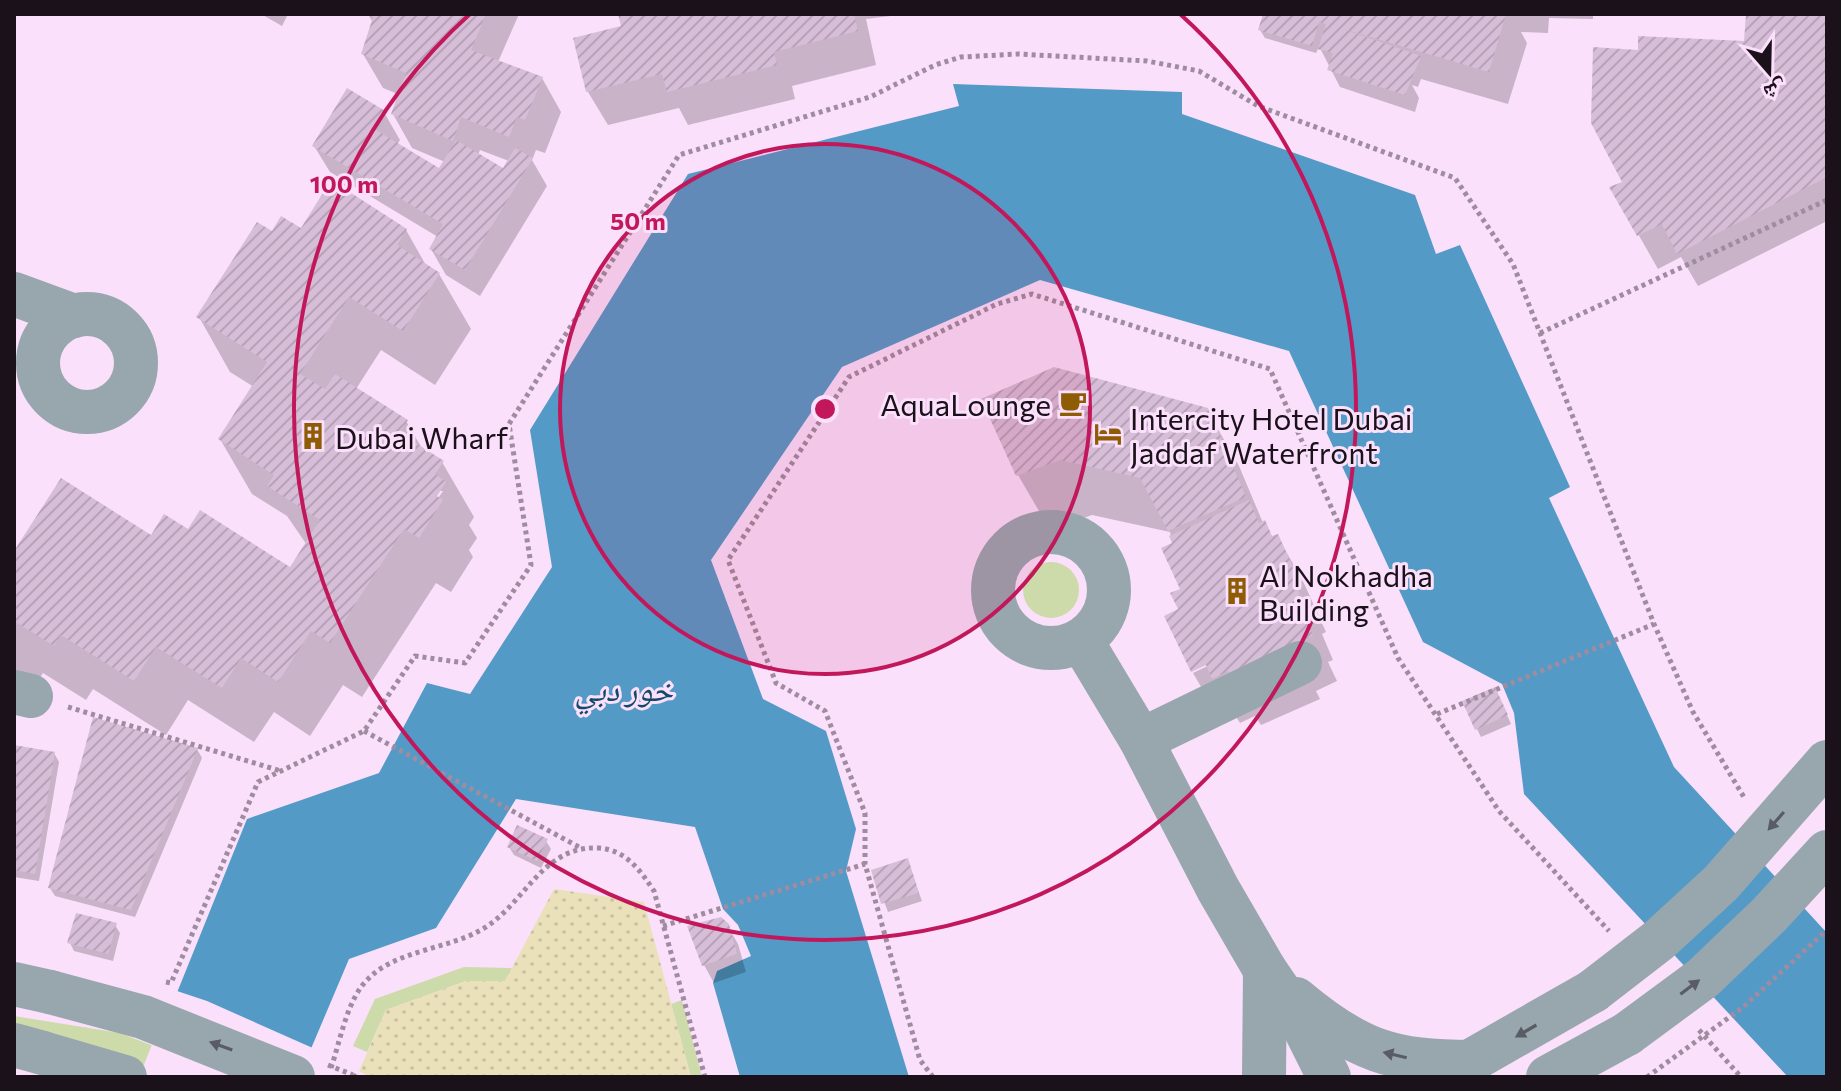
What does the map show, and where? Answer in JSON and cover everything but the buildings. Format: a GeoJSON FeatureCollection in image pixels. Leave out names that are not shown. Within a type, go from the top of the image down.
{"type":"FeatureCollection","features":[{"type":"Feature","properties":{"kind":"street"},"geometry":{"type":"LineString","coordinates":[[14,294],[74,316],[101,317],[125,331],[134,347],[137,365],[132,384],[121,399],[105,409],[86,412],[68,408],[53,398],[26,348],[74,316]]}},
{"type":"Feature","properties":{"kind":"street"},"geometry":{"type":"LineString","coordinates":[[1081,640],[1141,740],[1265,970],[1304,1027],[1329,1077]]}},
{"type":"Feature","properties":{"kind":"street"},"geometry":{"type":"LineString","coordinates":[[1141,740],[1300,663]]}},
{"type":"Feature","properties":{"kind":"street"},"geometry":{"type":"LineString","coordinates":[[1265,970],[1335,1032],[1361,1044],[1458,1070],[1593,991],[1659,940],[1721,883],[1827,762]]}},
{"type":"Feature","properties":{"kind":"street"},"geometry":{"type":"LineString","coordinates":[[1548,1077],[1627,1034],[1703,978],[1769,915],[1827,852]]}},
{"type":"Feature","properties":{"kind":"street"},"geometry":{"type":"LineString","coordinates":[[1264,1077],[1265,970]]}},
{"type":"Feature","properties":{"kind":"street"},"geometry":{"type":"LineString","coordinates":[[1265,970],[1281,1038],[1296,1077]]}},
{"type":"Feature","properties":{"kind":"street"},"geometry":{"type":"LineString","coordinates":[[32,988],[143,1017],[293,1077]]}},
{"type":"Feature","properties":{"kind":"street"},"geometry":{"type":"LineString","coordinates":[[28,1049],[125,1077]]}},
{"type":"Feature","properties":{"kind":"path"},"geometry":{"type":"LineString","coordinates":[[159,980],[171,983],[258,782],[364,731],[415,656],[465,663],[531,565],[509,424],[679,155],[870,97],[935,65],[961,57],[1018,54],[1174,65],[1223,82],[1258,106],[1455,178],[1513,264],[1654,624],[1693,712],[1748,804]]}},
{"type":"Feature","properties":{"kind":"path"},"geometry":{"type":"LineString","coordinates":[[1540,333],[1827,200]]}},
{"type":"Feature","properties":{"kind":"path"},"geometry":{"type":"LineString","coordinates":[[933,1077],[920,1060],[865,864],[865,813],[825,711],[776,683],[728,560],[849,377],[997,304],[1032,294],[1270,369],[1398,658],[1499,811],[1615,938]]}},
{"type":"Feature","properties":{"kind":"path"},"geometry":{"type":"LineString","coordinates":[[1437,714],[1654,624]]}},
{"type":"Feature","properties":{"kind":"path"},"geometry":{"type":"LineString","coordinates":[[22,694],[281,771]]}},
{"type":"Feature","properties":{"kind":"path"},"geometry":{"type":"LineString","coordinates":[[364,731],[579,847],[610,849],[637,865],[654,891],[705,1077]]}},
{"type":"Feature","properties":{"kind":"path"},"geometry":{"type":"LineString","coordinates":[[328,1077],[357,993],[366,980],[378,970],[464,939],[490,925],[512,906],[551,860],[579,847]]}},
{"type":"Feature","properties":{"kind":"path"},"geometry":{"type":"LineString","coordinates":[[663,926],[865,864]]}},
{"type":"Feature","properties":{"kind":"path"},"geometry":{"type":"LineString","coordinates":[[1647,1077],[1742,1008],[1827,930]]}},
{"type":"Feature","properties":{"kind":"path"},"geometry":{"type":"LineString","coordinates":[[1689,1019],[1741,1077]]}},
{"type":"Feature","properties":{"kind":"green space"},"geometry":{"type":"Polygon","coordinates":[[[1051,562],[1071,570],[1079,590],[1071,610],[1051,618],[1031,610],[1023,590],[1031,570],[1051,562]]]}},
{"type":"Feature","properties":{"kind":"green space"},"geometry":{"type":"Polygon","coordinates":[[[464,967],[512,968],[505,981],[466,981],[386,1010],[367,1052],[353,1046],[375,999],[464,967]]]}},
{"type":"Feature","properties":{"kind":"green space"},"geometry":{"type":"Polygon","coordinates":[[[682,1000],[702,1077],[691,1077],[671,1004],[682,1000]]]}},
{"type":"Feature","properties":{"kind":"green space"},"geometry":{"type":"Polygon","coordinates":[[[14,1016],[120,1033],[192,1061],[176,1077],[103,1051],[14,1030],[14,1016]]]}},
{"type":"Feature","properties":{"kind":"sand"},"geometry":{"type":"Polygon","coordinates":[[[554,889],[644,902],[691,1077],[370,1077],[359,1071],[386,1010],[466,981],[505,981],[554,889]]]}},
{"type":"Feature","properties":{"kind":"water","name":"خور دبي"},"geometry":{"type":"Polygon","coordinates":[[[953,84],[1182,92],[1182,114],[1415,195],[1436,254],[1460,245],[1570,487],[1549,498],[1674,767],[1827,933],[1827,1077],[1788,1077],[1524,794],[1514,713],[1502,684],[1423,642],[1289,351],[1040,280],[842,367],[711,560],[763,699],[826,731],[856,829],[846,871],[909,1077],[740,1077],[713,983],[717,971],[751,956],[738,925],[723,909],[695,827],[516,799],[436,928],[349,959],[299,1077],[143,1077],[247,819],[379,773],[427,683],[470,694],[552,567],[530,430],[688,174],[959,106],[953,84]]]}},
{"type":"Feature","properties":{"kind":"pier"},"geometry":{"type":"Polygon","coordinates":[[[174,990],[207,1001],[315,1049],[304,1077],[139,1077],[174,990]]]}},
{"type":"Feature","properties":{"kind":"place","name":"AquaLounge"},"geometry":{"type":"Point","coordinates":[1073,403]}},
{"type":"Feature","properties":{"kind":"place","name":"Intercity Hotel Dubai Jaddaf Waterfront"},"geometry":{"type":"Point","coordinates":[1108,434]}},
{"type":"Feature","properties":{"kind":"place","name":"Dubai Wharf"},"geometry":{"type":"Point","coordinates":[313,436]}},
{"type":"Feature","properties":{"kind":"place","name":"Al Nokhadha Building"},"geometry":{"type":"Point","coordinates":[1237,591]}}]}
